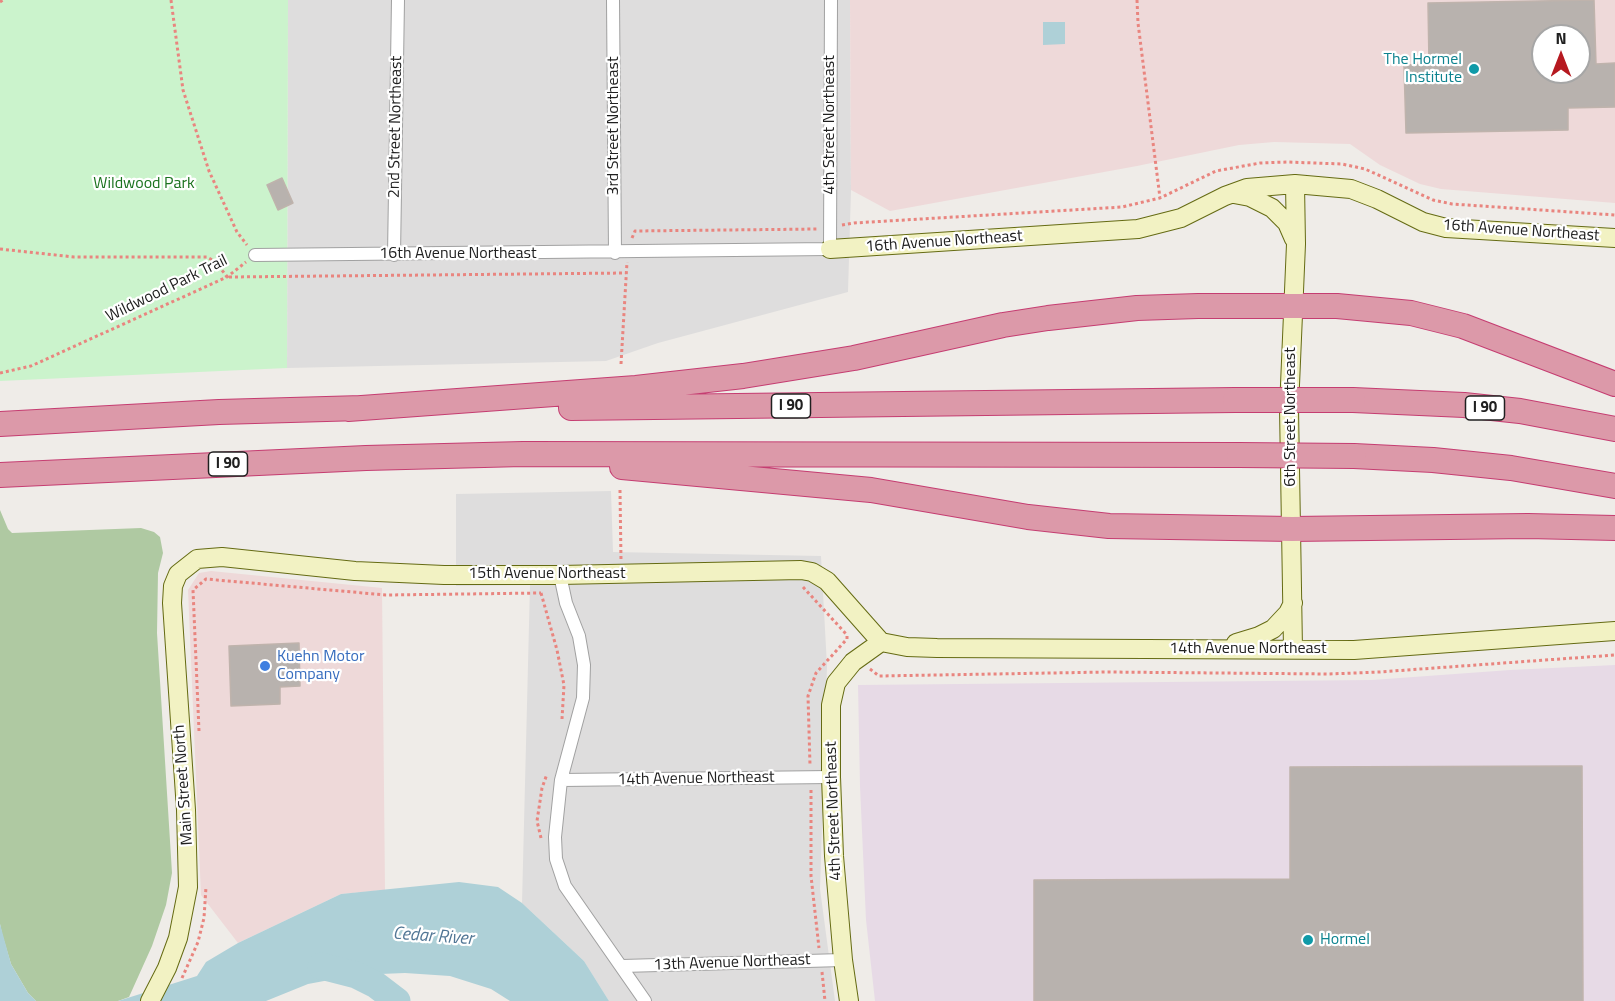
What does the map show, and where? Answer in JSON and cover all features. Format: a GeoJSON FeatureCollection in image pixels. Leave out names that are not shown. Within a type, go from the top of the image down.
{"type":"FeatureCollection","features":[{"type":"Feature","properties":{"kind":"highway"},"geometry":{"type":"LineString","coordinates":[[348,408],[625,389],[743,376],[854,358],[1003,325],[1093,312],[1198,306],[1379,309],[1432,318],[1463,326],[1615,384]]}},
{"type":"Feature","properties":{"kind":"highway","name":"I 90"},"geometry":{"type":"LineString","coordinates":[[0,424],[348,408],[711,407],[1353,400],[1420,402],[1520,411],[1615,429]]}},
{"type":"Feature","properties":{"kind":"highway","name":"I 90"},"geometry":{"type":"LineString","coordinates":[[4,474],[449,456],[672,453],[1239,455],[1354,456],[1433,460],[1502,467],[1615,486]]}},
{"type":"Feature","properties":{"kind":"highway"},"geometry":{"type":"LineString","coordinates":[[449,456],[561,462],[871,490],[1028,518],[1109,526],[1292,529],[1528,526],[1615,528]]}},
{"type":"Feature","properties":{"kind":"street","name":"2nd Street Northeast"},"geometry":{"type":"LineString","coordinates":[[394,255],[398,0]]}},
{"type":"Feature","properties":{"kind":"street","name":"3rd Street Northeast"},"geometry":{"type":"LineString","coordinates":[[613,0],[621,253]]}},
{"type":"Feature","properties":{"kind":"street","name":"4th Street Northeast"},"geometry":{"type":"LineString","coordinates":[[830,249],[831,0]]}},
{"type":"Feature","properties":{"kind":"street","name":"16th Avenue Northeast"},"geometry":{"type":"LineString","coordinates":[[255,255],[621,253],[830,249],[1138,229],[1181,218],[1247,188],[1295,184],[1351,189],[1423,222],[1446,228],[1615,238]]}},
{"type":"Feature","properties":{"kind":"street","name":"6th Street Northeast"},"geometry":{"type":"LineString","coordinates":[[1293,650],[1290,375],[1296,244],[1295,184]]}},
{"type":"Feature","properties":{"kind":"street"},"geometry":{"type":"LineString","coordinates":[[1229,195],[1250,197],[1272,208],[1287,223],[1296,244]]}},
{"type":"Feature","properties":{"kind":"street","name":"15th Avenue Northeast"},"geometry":{"type":"LineString","coordinates":[[186,567],[197,559],[222,557],[397,574],[560,575],[801,570],[812,572],[827,581],[881,642]]}},
{"type":"Feature","properties":{"kind":"street","name":"Main Street North"},"geometry":{"type":"LineString","coordinates":[[150,1001],[167,968],[178,938],[188,887],[172,603],[178,574],[186,567]]}},
{"type":"Feature","properties":{"kind":"street"},"geometry":{"type":"LineString","coordinates":[[560,575],[566,603],[579,636],[584,665],[583,698],[561,780],[555,837],[556,859],[565,886],[645,1001]]}},
{"type":"Feature","properties":{"kind":"street"},"geometry":{"type":"LineString","coordinates":[[1205,649],[1259,636],[1273,629],[1288,613],[1293,603]]}},
{"type":"Feature","properties":{"kind":"street","name":"14th Avenue Northeast"},"geometry":{"type":"LineString","coordinates":[[881,642],[907,647],[937,648],[1293,650],[1405,648],[1615,631]]}},
{"type":"Feature","properties":{"kind":"street","name":"4th Street Northeast"},"geometry":{"type":"LineString","coordinates":[[849,1001],[834,856],[831,705],[836,684],[853,662],[881,642]]}},
{"type":"Feature","properties":{"kind":"street","name":"14th Avenue Northeast"},"geometry":{"type":"LineString","coordinates":[[561,780],[831,777]]}},
{"type":"Feature","properties":{"kind":"street","name":"13th Avenue Northeast"},"geometry":{"type":"LineString","coordinates":[[622,966],[843,960]]}},
{"type":"Feature","properties":{"kind":"path","name":"Wildwood Park Trail"},"geometry":{"type":"LineString","coordinates":[[0,373],[31,366],[227,277],[255,255],[237,232],[209,171],[183,90],[171,0]]}},
{"type":"Feature","properties":{"kind":"path"},"geometry":{"type":"LineString","coordinates":[[1137,0],[1160,198]]}},
{"type":"Feature","properties":{"kind":"path"},"geometry":{"type":"LineString","coordinates":[[621,364],[626,273],[621,253],[634,231],[807,231]]}},
{"type":"Feature","properties":{"kind":"path"},"geometry":{"type":"LineString","coordinates":[[0,249],[74,257],[207,257],[216,262],[227,277],[626,273]]}},
{"type":"Feature","properties":{"kind":"path"},"geometry":{"type":"LineString","coordinates":[[620,490],[621,574]]}},
{"type":"Feature","properties":{"kind":"path"},"geometry":{"type":"LineString","coordinates":[[199,730],[193,590],[206,579],[386,595],[541,593]]}},
{"type":"Feature","properties":{"kind":"path"},"geometry":{"type":"LineString","coordinates":[[792,587],[804,587],[847,635],[847,639],[816,673],[808,696],[811,876],[825,1001]]}},
{"type":"Feature","properties":{"kind":"path"},"geometry":{"type":"LineString","coordinates":[[874,673],[879,676],[1108,672],[1339,673],[1615,655]]}},
{"type":"Feature","properties":{"kind":"path"},"geometry":{"type":"LineString","coordinates":[[190,963],[204,918],[206,882]]}},
{"type":"Feature","properties":{"kind":"shaded area"},"geometry":{"type":"Polygon","coordinates":[[[288,0],[850,0],[851,190],[848,292],[658,343],[606,361],[287,368],[288,0]]]}},
{"type":"Feature","properties":{"kind":"shaded area"},"geometry":{"type":"Polygon","coordinates":[[[850,0],[1615,0],[1615,203],[1441,189],[1420,184],[1380,165],[1350,144],[1274,142],[1239,145],[890,211],[851,190],[850,0]]]}},
{"type":"Feature","properties":{"kind":"shaded area"},"geometry":{"type":"Polygon","coordinates":[[[611,491],[613,552],[821,556],[827,666],[820,889],[835,1001],[609,1001],[584,961],[522,903],[530,585],[456,586],[456,494],[611,491]]]}},
{"type":"Feature","properties":{"kind":"shaded area"},"geometry":{"type":"Polygon","coordinates":[[[211,571],[382,588],[385,890],[341,894],[238,943],[201,895],[188,590],[199,573],[211,571]]]}},
{"type":"Feature","properties":{"kind":"shaded area","name":"Hormel"},"geometry":{"type":"Polygon","coordinates":[[[1615,665],[1615,1001],[875,1001],[866,920],[858,685],[1372,680],[1615,665]]]}},
{"type":"Feature","properties":{"kind":"green space","name":"Wildwood Park"},"geometry":{"type":"Polygon","coordinates":[[[0,0],[288,0],[287,368],[0,381],[0,0]]]}},
{"type":"Feature","properties":{"kind":"green space"},"geometry":{"type":"Polygon","coordinates":[[[0,510],[12,533],[141,528],[154,532],[160,537],[163,553],[158,573],[157,633],[172,873],[166,905],[152,946],[129,997],[118,1001],[36,1001],[28,993],[11,964],[2,934],[0,924],[0,510]]]}},
{"type":"Feature","properties":{"kind":"water"},"geometry":{"type":"Polygon","coordinates":[[[1043,22],[1065,22],[1065,44],[1043,45],[1043,22]]]}},
{"type":"Feature","properties":{"kind":"water"},"geometry":{"type":"Polygon","coordinates":[[[459,882],[498,887],[522,903],[584,961],[609,1001],[510,1001],[491,989],[450,976],[405,973],[356,975],[308,984],[266,1001],[118,1001],[197,976],[206,962],[238,943],[341,894],[459,882]]]}},
{"type":"Feature","properties":{"kind":"water"},"geometry":{"type":"Polygon","coordinates":[[[0,924],[11,964],[28,993],[36,1001],[0,1001],[0,924]]]}},
{"type":"Feature","properties":{"kind":"building","name":"The Hormel Institute"},"geometry":{"type":"Polygon","coordinates":[[[1594,0],[1596,64],[1615,63],[1615,107],[1568,108],[1568,130],[1406,133],[1404,65],[1429,64],[1428,3],[1594,0]]]}},
{"type":"Feature","properties":{"kind":"building"},"geometry":{"type":"Polygon","coordinates":[[[282,178],[293,203],[278,210],[267,185],[282,178]]]}},
{"type":"Feature","properties":{"kind":"building","name":"Kuehn Motor Company"},"geometry":{"type":"Polygon","coordinates":[[[299,643],[300,686],[280,687],[280,704],[231,706],[229,646],[299,643]]]}},
{"type":"Feature","properties":{"kind":"building","name":"Hormel"},"geometry":{"type":"Polygon","coordinates":[[[1582,766],[1583,1001],[1034,1001],[1034,880],[1290,879],[1290,767],[1582,766]]]}},
{"type":"Feature","properties":{"kind":"waterway","name":"Cedar River"},"geometry":{"type":"LineString","coordinates":[[321,966],[356,975],[376,985],[397,1001]]}},
{"type":"Feature","properties":{"kind":"place","name":"The Hormel Institute"},"geometry":{"type":"Point","coordinates":[1474,69]}},
{"type":"Feature","properties":{"kind":"place","name":"Kuehn Motor Company"},"geometry":{"type":"Point","coordinates":[265,666]}},
{"type":"Feature","properties":{"kind":"place","name":"Hormel"},"geometry":{"type":"Point","coordinates":[1308,940]}}]}
